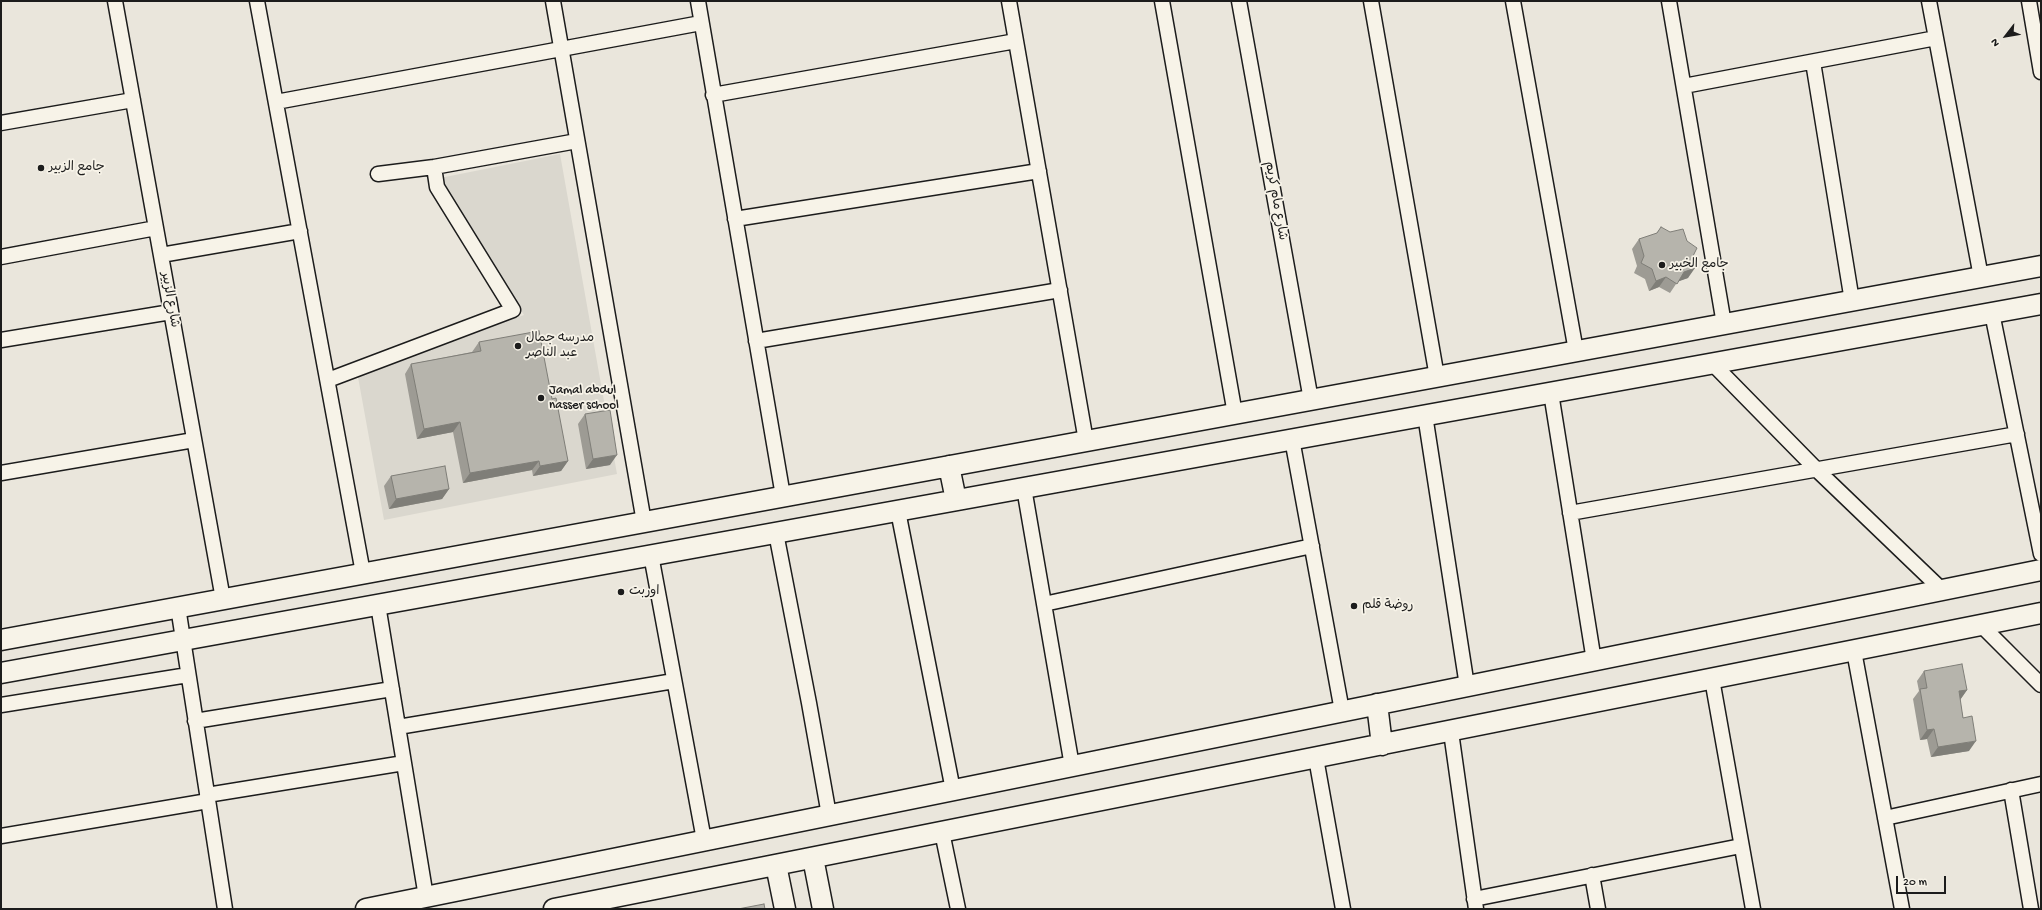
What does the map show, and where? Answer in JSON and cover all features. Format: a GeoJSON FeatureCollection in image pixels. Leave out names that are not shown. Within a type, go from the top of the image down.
{"type":"FeatureCollection","features":[{"type":"Feature","properties":{"kind":"street","name":"شارع الزبير"},"geometry":{"type":"LineString","coordinates":[[115,1],[222,599]]}},
{"type":"Feature","properties":{"kind":"street"},"geometry":{"type":"LineString","coordinates":[[257,1],[363,573]]}},
{"type":"Feature","properties":{"kind":"street"},"geometry":{"type":"LineString","coordinates":[[553,1],[644,522]]}},
{"type":"Feature","properties":{"kind":"street"},"geometry":{"type":"LineString","coordinates":[[698,1],[783,496]]}},
{"type":"Feature","properties":{"kind":"street"},"geometry":{"type":"LineString","coordinates":[[1009,1],[1086,441]]}},
{"type":"Feature","properties":{"kind":"street"},"geometry":{"type":"LineString","coordinates":[[1162,1],[1235,414]]}},
{"type":"Feature","properties":{"kind":"street","name":"شارع مام كريم"},"geometry":{"type":"LineString","coordinates":[[1239,1],[1311,400]]}},
{"type":"Feature","properties":{"kind":"street"},"geometry":{"type":"LineString","coordinates":[[1372,1],[1437,377]]}},
{"type":"Feature","properties":{"kind":"street"},"geometry":{"type":"LineString","coordinates":[[1513,1],[1576,351]]}},
{"type":"Feature","properties":{"kind":"street"},"geometry":{"type":"LineString","coordinates":[[1669,1],[1724,324]]}},
{"type":"Feature","properties":{"kind":"street"},"geometry":{"type":"LineString","coordinates":[[1929,1],[1981,277]]}},
{"type":"Feature","properties":{"kind":"street"},"geometry":{"type":"LineString","coordinates":[[2029,1],[2041,72]]}},
{"type":"Feature","properties":{"kind":"street"},"geometry":{"type":"LineString","coordinates":[[276,102],[701,23]]}},
{"type":"Feature","properties":{"kind":"street"},"geometry":{"type":"LineString","coordinates":[[1684,86],[1936,38]]}},
{"type":"Feature","properties":{"kind":"street"},"geometry":{"type":"LineString","coordinates":[[713,95],[1016,41]]}},
{"type":"Feature","properties":{"kind":"street"},"geometry":{"type":"LineString","coordinates":[[1813,62],[1852,301]]}},
{"type":"Feature","properties":{"kind":"street"},"geometry":{"type":"LineString","coordinates":[[1,124],[133,100]]}},
{"type":"Feature","properties":{"kind":"street"},"geometry":{"type":"LineString","coordinates":[[378,174],[434,167],[577,141]]}},
{"type":"Feature","properties":{"kind":"street"},"geometry":{"type":"LineString","coordinates":[[328,380],[513,310],[437,187],[434,167]]}},
{"type":"Feature","properties":{"kind":"street"},"geometry":{"type":"LineString","coordinates":[[735,219],[1039,171]]}},
{"type":"Feature","properties":{"kind":"street"},"geometry":{"type":"LineString","coordinates":[[1,257],[156,228]]}},
{"type":"Feature","properties":{"kind":"street"},"geometry":{"type":"LineString","coordinates":[[161,255],[300,231]]}},
{"type":"Feature","properties":{"kind":"street"},"geometry":{"type":"LineString","coordinates":[[1,640],[2041,266]]}},
{"type":"Feature","properties":{"kind":"street"},"geometry":{"type":"LineString","coordinates":[[756,341],[1060,290]]}},
{"type":"Feature","properties":{"kind":"street"},"geometry":{"type":"LineString","coordinates":[[1,673],[1711,362],[2041,304]]}},
{"type":"Feature","properties":{"kind":"street"},"geometry":{"type":"LineString","coordinates":[[1,340],[171,312]]}},
{"type":"Feature","properties":{"kind":"street"},"geometry":{"type":"LineString","coordinates":[[1992,313],[2041,554]]}},
{"type":"Feature","properties":{"kind":"street"},"geometry":{"type":"LineString","coordinates":[[1711,362],[1817,470],[1942,590]]}},
{"type":"Feature","properties":{"kind":"street"},"geometry":{"type":"LineString","coordinates":[[1551,392],[1594,660]]}},
{"type":"Feature","properties":{"kind":"street"},"geometry":{"type":"LineString","coordinates":[[1425,415],[1467,686]]}},
{"type":"Feature","properties":{"kind":"street"},"geometry":{"type":"LineString","coordinates":[[1570,513],[2017,434]]}},
{"type":"Feature","properties":{"kind":"street"},"geometry":{"type":"LineString","coordinates":[[1292,439],[1342,711]]}},
{"type":"Feature","properties":{"kind":"street"},"geometry":{"type":"LineString","coordinates":[[1,473],[194,440]]}},
{"type":"Feature","properties":{"kind":"street"},"geometry":{"type":"LineString","coordinates":[[949,466],[956,500]]}},
{"type":"Feature","properties":{"kind":"street"},"geometry":{"type":"LineString","coordinates":[[1024,488],[1072,766]]}},
{"type":"Feature","properties":{"kind":"street"},"geometry":{"type":"LineString","coordinates":[[898,511],[953,790]]}},
{"type":"Feature","properties":{"kind":"street"},"geometry":{"type":"LineString","coordinates":[[776,533],[809,703],[828,815]]}},
{"type":"Feature","properties":{"kind":"street"},"geometry":{"type":"LineString","coordinates":[[1044,604],[1312,546]]}},
{"type":"Feature","properties":{"kind":"street"},"geometry":{"type":"LineString","coordinates":[[651,555],[704,840]]}},
{"type":"Feature","properties":{"kind":"street"},"geometry":{"type":"LineString","coordinates":[[366,909],[2041,570]]}},
{"type":"Feature","properties":{"kind":"street"},"geometry":{"type":"LineString","coordinates":[[378,605],[426,897]]}},
{"type":"Feature","properties":{"kind":"street"},"geometry":{"type":"LineString","coordinates":[[178,607],[225,909]]}},
{"type":"Feature","properties":{"kind":"street"},"geometry":{"type":"LineString","coordinates":[[554,909],[1451,732],[2041,613]]}},
{"type":"Feature","properties":{"kind":"street"},"geometry":{"type":"LineString","coordinates":[[1981,625],[2041,685]]}},
{"type":"Feature","properties":{"kind":"street"},"geometry":{"type":"LineString","coordinates":[[1854,650],[1902,909]]}},
{"type":"Feature","properties":{"kind":"street"},"geometry":{"type":"LineString","coordinates":[[1,705],[188,675]]}},
{"type":"Feature","properties":{"kind":"street"},"geometry":{"type":"LineString","coordinates":[[1712,679],[1753,909]]}},
{"type":"Feature","properties":{"kind":"street"},"geometry":{"type":"LineString","coordinates":[[398,727],[674,681]]}},
{"type":"Feature","properties":{"kind":"street"},"geometry":{"type":"LineString","coordinates":[[195,722],[392,689]]}},
{"type":"Feature","properties":{"kind":"street"},"geometry":{"type":"LineString","coordinates":[[1378,704],[1382,745]]}},
{"type":"Feature","properties":{"kind":"street"},"geometry":{"type":"LineString","coordinates":[[1451,732],[1475,904],[1592,875],[1742,846]]}},
{"type":"Feature","properties":{"kind":"street"},"geometry":{"type":"LineString","coordinates":[[1316,758],[1343,909]]}},
{"type":"Feature","properties":{"kind":"street"},"geometry":{"type":"LineString","coordinates":[[1,836],[404,763]]}},
{"type":"Feature","properties":{"kind":"street"},"geometry":{"type":"LineString","coordinates":[[1885,818],[2041,784]]}},
{"type":"Feature","properties":{"kind":"street"},"geometry":{"type":"LineString","coordinates":[[2011,790],[2031,909]]}},
{"type":"Feature","properties":{"kind":"street"},"geometry":{"type":"LineString","coordinates":[[942,832],[958,909]]}},
{"type":"Feature","properties":{"kind":"street"},"geometry":{"type":"LineString","coordinates":[[813,858],[823,909]]}},
{"type":"Feature","properties":{"kind":"street"},"geometry":{"type":"LineString","coordinates":[[776,865],[785,909]]}},
{"type":"Feature","properties":{"kind":"street"},"geometry":{"type":"LineString","coordinates":[[1592,875],[1598,909]]}},
{"type":"Feature","properties":{"kind":"shaded area","name":"مدرسه جمال عبد الناصر"},"geometry":{"type":"Polygon","coordinates":[[[560,154],[617,474],[384,520],[358,377],[524,315],[440,178],[560,154]]]}},
{"type":"Feature","properties":{"kind":"building","name":"جامع الخبير"},"geometry":{"type":"Polygon","coordinates":[[[1661,227],[1670,232],[1683,229],[1687,241],[1697,248],[1692,258],[1695,268],[1684,272],[1677,284],[1666,277],[1656,281],[1652,269],[1641,263],[1644,256],[1639,239],[1657,233],[1661,227]]]}},
{"type":"Feature","properties":{"kind":"building"},"geometry":{"type":"Polygon","coordinates":[[[539,331],[552,399],[556,398],[568,461],[540,466],[539,461],[470,473],[460,422],[424,429],[411,364],[481,351],[479,342],[539,331]]]}},
{"type":"Feature","properties":{"kind":"building"},"geometry":{"type":"Polygon","coordinates":[[[610,410],[617,455],[593,459],[585,414],[610,410]]]}},
{"type":"Feature","properties":{"kind":"building"},"geometry":{"type":"Polygon","coordinates":[[[445,466],[449,489],[396,499],[391,476],[445,466]]]}},
{"type":"Feature","properties":{"kind":"building"},"geometry":{"type":"Polygon","coordinates":[[[1962,664],[1967,690],[1959,691],[1963,718],[1972,716],[1976,741],[1938,747],[1934,729],[1927,730],[1920,689],[1927,688],[1924,671],[1962,664]]]}},
{"type":"Feature","properties":{"kind":"building"},"geometry":{"type":"Polygon","coordinates":[[[764,904],[765,909],[738,909],[764,904]]]}},
{"type":"Feature","properties":{"kind":"place","name":"جامع الزبير"},"geometry":{"type":"Point","coordinates":[41,168]}},
{"type":"Feature","properties":{"kind":"place","name":"جامع الخبير"},"geometry":{"type":"Point","coordinates":[1662,265]}},
{"type":"Feature","properties":{"kind":"place","name":"مدرسه جمال عبد الناصر"},"geometry":{"type":"Point","coordinates":[518,346]}},
{"type":"Feature","properties":{"kind":"place","name":"Jamal abdul nasser school"},"geometry":{"type":"Point","coordinates":[541,398]}},
{"type":"Feature","properties":{"kind":"place","name":"اوربت"},"geometry":{"type":"Point","coordinates":[621,592]}},
{"type":"Feature","properties":{"kind":"place","name":"روضة قلم"},"geometry":{"type":"Point","coordinates":[1354,606]}}]}
